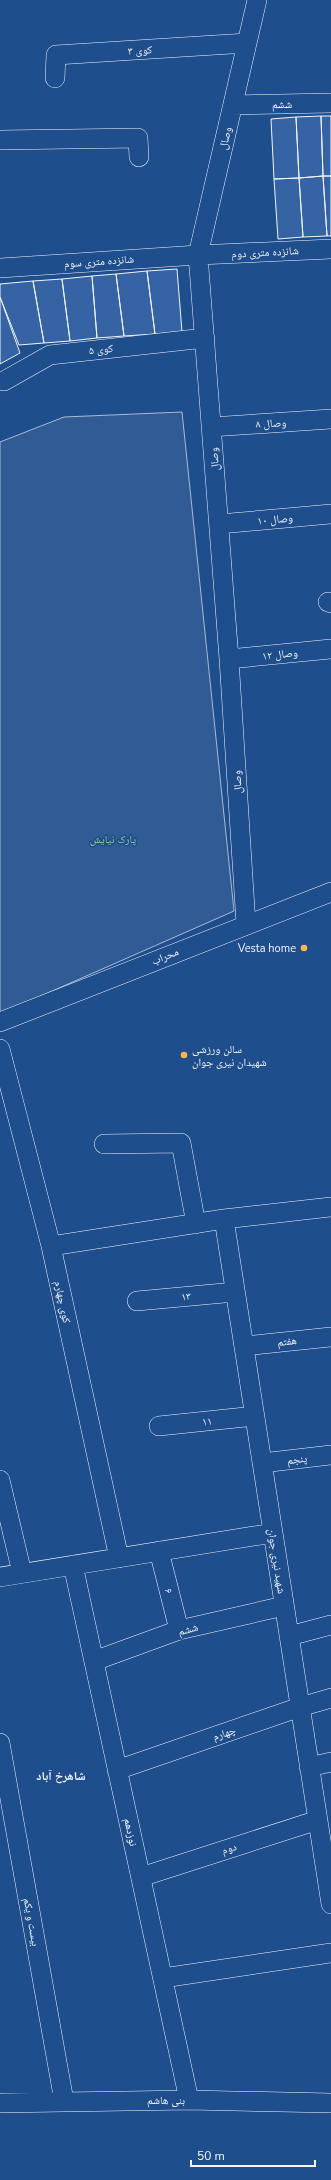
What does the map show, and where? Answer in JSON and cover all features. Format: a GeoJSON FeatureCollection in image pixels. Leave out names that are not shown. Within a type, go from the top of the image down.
{"type":"FeatureCollection","features":[{"type":"Feature","properties":{"kind":"street","name":"وصال"},"geometry":{"type":"LineString","coordinates":[[246,924],[229,659],[198,254],[257,0]]}},
{"type":"Feature","properties":{"kind":"street","name":"کوی ۳"},"geometry":{"type":"LineString","coordinates":[[55,78],[56,54],[247,43]]}},
{"type":"Feature","properties":{"kind":"street","name":"ششم"},"geometry":{"type":"LineString","coordinates":[[233,105],[331,103]]}},
{"type":"Feature","properties":{"kind":"street"},"geometry":{"type":"LineString","coordinates":[[0,140],[138,138],[139,157]]}},
{"type":"Feature","properties":{"kind":"street","name":"شانزده متری دوم"},"geometry":{"type":"LineString","coordinates":[[198,254],[331,249]]}},
{"type":"Feature","properties":{"kind":"street","name":"شانزده متری سوم"},"geometry":{"type":"LineString","coordinates":[[0,268],[198,254]]}},
{"type":"Feature","properties":{"kind":"street","name":"کوی ۵"},"geometry":{"type":"LineString","coordinates":[[4,381],[50,355],[205,338]]}},
{"type":"Feature","properties":{"kind":"street","name":"وصال ۸"},"geometry":{"type":"LineString","coordinates":[[211,426],[331,419]]}},
{"type":"Feature","properties":{"kind":"street","name":"وصال ۱۰"},"geometry":{"type":"LineString","coordinates":[[219,524],[331,514]]}},
{"type":"Feature","properties":{"kind":"street","name":"وصال ۱۲"},"geometry":{"type":"LineString","coordinates":[[229,659],[331,649]]}},
{"type":"Feature","properties":{"kind":"street","name":"محراب"},"geometry":{"type":"LineString","coordinates":[[0,1022],[246,924],[331,892]]}},
{"type":"Feature","properties":{"kind":"street","name":"کوی چهارم"},"geometry":{"type":"LineString","coordinates":[[0,1049],[51,1246],[119,1558]]}},
{"type":"Feature","properties":{"kind":"street"},"geometry":{"type":"LineString","coordinates":[[104,1144],[181,1143],[196,1224]]}},
{"type":"Feature","properties":{"kind":"street"},"geometry":{"type":"LineString","coordinates":[[51,1246],[224,1219],[331,1207]]}},
{"type":"Feature","properties":{"kind":"street","name":"شهید نیری جوان"},"geometry":{"type":"LineString","coordinates":[[224,1219],[331,1904]]}},
{"type":"Feature","properties":{"kind":"street","name":"۱۳"},"geometry":{"type":"LineString","coordinates":[[137,1300],[235,1292]]}},
{"type":"Feature","properties":{"kind":"street","name":"هفتم"},"geometry":{"type":"LineString","coordinates":[[244,1346],[331,1337]]}},
{"type":"Feature","properties":{"kind":"street","name":"۱۱"},"geometry":{"type":"LineString","coordinates":[[159,1426],[255,1416]]}},
{"type":"Feature","properties":{"kind":"street","name":"پنجم"},"geometry":{"type":"LineString","coordinates":[[262,1464],[331,1455]]}},
{"type":"Feature","properties":{"kind":"street"},"geometry":{"type":"LineString","coordinates":[[0,1480],[22,1573]]}},
{"type":"Feature","properties":{"kind":"street"},"geometry":{"type":"LineString","coordinates":[[0,1577],[273,1533]]}},
{"type":"Feature","properties":{"kind":"street","name":"۶"},"geometry":{"type":"LineString","coordinates":[[159,1551],[179,1630]]}},
{"type":"Feature","properties":{"kind":"street","name":"نوزدهم"},"geometry":{"type":"LineString","coordinates":[[73,1565],[189,2100]]}},
{"type":"Feature","properties":{"kind":"street","name":"ششم"},"geometry":{"type":"LineString","coordinates":[[94,1661],[179,1630],[284,1606]]}},
{"type":"Feature","properties":{"kind":"street"},"geometry":{"type":"LineString","coordinates":[[289,1636],[331,1625]]}},
{"type":"Feature","properties":{"kind":"street","name":"چهارم"},"geometry":{"type":"LineString","coordinates":[[118,1770],[300,1707],[331,1698]]}},
{"type":"Feature","properties":{"kind":"street","name":"بیست و یکم"},"geometry":{"type":"LineString","coordinates":[[0,1743],[64,2101]]}},
{"type":"Feature","properties":{"kind":"street"},"geometry":{"type":"LineString","coordinates":[[310,1767],[331,1762]]}},
{"type":"Feature","properties":{"kind":"street","name":"دوم"},"geometry":{"type":"LineString","coordinates":[[141,1877],[318,1820]]}},
{"type":"Feature","properties":{"kind":"street"},"geometry":{"type":"LineString","coordinates":[[163,1978],[331,1953]]}},
{"type":"Feature","properties":{"kind":"street","name":"بنی هاشم"},"geometry":{"type":"LineString","coordinates":[[0,2102],[189,2100],[331,2103]]}},
{"type":"Feature","properties":{"kind":"shaded area","name":"پارک نیایش"},"geometry":{"type":"Polygon","coordinates":[[[182,412],[234,911],[0,1014],[0,442],[64,417],[182,412]]]}},
{"type":"Feature","properties":{"kind":"building"},"geometry":{"type":"Polygon","coordinates":[[[321,116],[323,176],[299,178],[296,117],[321,116]]]}},
{"type":"Feature","properties":{"kind":"building"},"geometry":{"type":"Polygon","coordinates":[[[321,116],[331,116],[331,176],[323,176],[321,116]]]}},
{"type":"Feature","properties":{"kind":"building"},"geometry":{"type":"Polygon","coordinates":[[[296,117],[299,178],[274,179],[271,119],[296,117]]]}},
{"type":"Feature","properties":{"kind":"building"},"geometry":{"type":"Polygon","coordinates":[[[323,176],[327,236],[303,237],[299,178],[323,176]]]}},
{"type":"Feature","properties":{"kind":"building"},"geometry":{"type":"Polygon","coordinates":[[[323,176],[331,176],[331,236],[327,236],[323,176]]]}},
{"type":"Feature","properties":{"kind":"building"},"geometry":{"type":"Polygon","coordinates":[[[299,178],[303,237],[278,239],[274,179],[299,178]]]}},
{"type":"Feature","properties":{"kind":"building"},"geometry":{"type":"Polygon","coordinates":[[[177,269],[182,332],[155,334],[147,271],[177,269]]]}},
{"type":"Feature","properties":{"kind":"building"},"geometry":{"type":"Polygon","coordinates":[[[147,271],[155,334],[124,336],[116,274],[147,271]]]}},
{"type":"Feature","properties":{"kind":"building"},"geometry":{"type":"Polygon","coordinates":[[[116,274],[124,336],[97,338],[92,276],[116,274]]]}},
{"type":"Feature","properties":{"kind":"building"},"geometry":{"type":"Polygon","coordinates":[[[92,276],[97,338],[70,341],[62,279],[92,276]]]}},
{"type":"Feature","properties":{"kind":"building"},"geometry":{"type":"Polygon","coordinates":[[[62,279],[70,341],[44,343],[33,281],[62,279]]]}},
{"type":"Feature","properties":{"kind":"building"},"geometry":{"type":"Polygon","coordinates":[[[33,281],[44,343],[19,345],[0,297],[0,284],[33,281]]]}},
{"type":"Feature","properties":{"kind":"building"},"geometry":{"type":"Polygon","coordinates":[[[0,297],[20,353],[0,364],[0,297]]]}},
{"type":"Feature","properties":{"kind":"place","name":"Vesta home"},"geometry":{"type":"Point","coordinates":[304,948]}},
{"type":"Feature","properties":{"kind":"place","name":"سالن ورزشی شهیدان نیری جوان"},"geometry":{"type":"Point","coordinates":[184,1055]}},
{"type":"Feature","properties":{"kind":"district","name":"شاهرخ آباد"},"geometry":{"type":"Point","coordinates":[61,1776]}}]}
